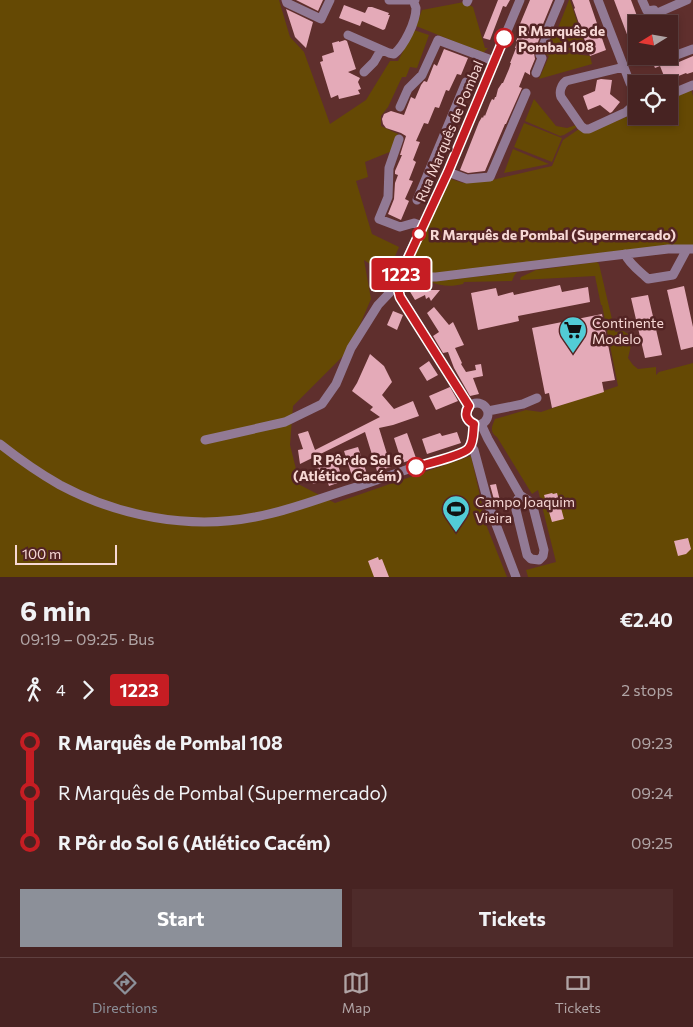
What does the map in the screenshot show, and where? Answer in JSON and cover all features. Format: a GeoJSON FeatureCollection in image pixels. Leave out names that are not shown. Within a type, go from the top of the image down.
{"type":"FeatureCollection","features":[{"type":"Feature","properties":{"kind":"street"},"geometry":{"type":"LineString","coordinates":[[286,0],[287,3],[321,19],[330,0]]}},
{"type":"Feature","properties":{"kind":"street"},"geometry":{"type":"LineString","coordinates":[[348,35],[394,54],[400,50],[412,27],[416,9],[414,0],[389,0]]}},
{"type":"Feature","properties":{"kind":"street","name":"Rua Marquês de Pombal"},"geometry":{"type":"LineString","coordinates":[[397,285],[448,172],[520,0]]}},
{"type":"Feature","properties":{"kind":"street"},"geometry":{"type":"LineString","coordinates":[[536,73],[542,58],[540,54],[547,31],[560,0]]}},
{"type":"Feature","properties":{"kind":"street"},"geometry":{"type":"LineString","coordinates":[[598,0],[628,78]]}},
{"type":"Feature","properties":{"kind":"street"},"geometry":{"type":"LineString","coordinates":[[642,0],[647,11],[654,10],[655,14],[687,0]]}},
{"type":"Feature","properties":{"kind":"street"},"geometry":{"type":"LineString","coordinates":[[400,107],[408,89],[422,74],[438,40],[494,61]]}},
{"type":"Feature","properties":{"kind":"street"},"geometry":{"type":"LineString","coordinates":[[678,55],[693,49]]}},
{"type":"Feature","properties":{"kind":"street"},"geometry":{"type":"LineString","coordinates":[[364,72],[374,62],[381,50]]}},
{"type":"Feature","properties":{"kind":"street"},"geometry":{"type":"LineString","coordinates":[[624,67],[566,81],[562,84],[560,92],[561,97],[585,129],[589,129],[628,110]]}},
{"type":"Feature","properties":{"kind":"street"},"geometry":{"type":"LineString","coordinates":[[417,200],[466,82]]}},
{"type":"Feature","properties":{"kind":"street"},"geometry":{"type":"LineString","coordinates":[[678,91],[693,85]]}},
{"type":"Feature","properties":{"kind":"street"},"geometry":{"type":"LineString","coordinates":[[448,172],[466,179],[490,177],[526,93]]}},
{"type":"Feature","properties":{"kind":"street"},"geometry":{"type":"LineString","coordinates":[[399,139],[389,168],[388,196],[379,219],[400,227],[414,223],[422,226]]}},
{"type":"Feature","properties":{"kind":"street"},"geometry":{"type":"LineString","coordinates":[[441,141],[458,147]]}},
{"type":"Feature","properties":{"kind":"street"},"geometry":{"type":"LineString","coordinates":[[402,271],[426,277],[436,277],[668,249],[690,249]]}},
{"type":"Feature","properties":{"kind":"street"},"geometry":{"type":"LineString","coordinates":[[625,254],[628,261],[648,279],[673,275],[690,249]]}},
{"type":"Feature","properties":{"kind":"street"},"geometry":{"type":"LineString","coordinates":[[397,285],[400,297],[469,406]]}},
{"type":"Feature","properties":{"kind":"street"},"geometry":{"type":"LineString","coordinates":[[205,440],[285,422],[322,404],[336,384],[351,348],[378,305],[397,285]]}},
{"type":"Feature","properties":{"kind":"street"},"geometry":{"type":"LineString","coordinates":[[488,411],[524,404],[537,398]]}},
{"type":"Feature","properties":{"kind":"street"},"geometry":{"type":"LineString","coordinates":[[516,577],[489,506],[471,445],[478,424],[488,418],[488,411],[485,405],[478,402],[471,404],[467,409],[466,417],[468,420],[478,424],[520,495],[530,500],[533,506],[544,550],[543,556],[538,560],[532,560],[527,555],[516,510],[516,503],[520,495]]}},
{"type":"Feature","properties":{"kind":"street"},"geometry":{"type":"LineString","coordinates":[[0,444],[44,475],[89,499],[128,512],[153,517],[200,521],[240,519],[291,509],[465,452],[480,439],[488,440]]}},
{"type":"Feature","properties":{"kind":"shaded area"},"geometry":{"type":"Polygon","coordinates":[[[0,0],[279,0],[290,37],[304,52],[330,124],[366,100],[390,61],[398,61],[414,30],[429,35],[417,68],[410,67],[406,77],[402,77],[388,107],[381,116],[381,126],[398,134],[392,151],[365,162],[368,177],[356,181],[372,234],[399,247],[387,275],[364,260],[371,299],[351,348],[293,406],[290,445],[300,485],[335,503],[471,456],[483,509],[481,512],[507,577],[0,577],[0,0]]]}},
{"type":"Feature","properties":{"kind":"shaded area"},"geometry":{"type":"Polygon","coordinates":[[[569,0],[587,52],[547,47],[553,32],[556,33],[569,0]]]}},
{"type":"Feature","properties":{"kind":"shaded area"},"geometry":{"type":"Polygon","coordinates":[[[464,2],[473,7],[485,48],[488,48],[483,53],[416,26],[422,10],[464,2]]]}},
{"type":"Feature","properties":{"kind":"shaded area"},"geometry":{"type":"Polygon","coordinates":[[[546,50],[590,56],[592,64],[539,79],[549,56],[544,54],[546,50]]]}},
{"type":"Feature","properties":{"kind":"shaded area"},"geometry":{"type":"Polygon","coordinates":[[[691,90],[693,96],[693,247],[432,275],[419,274],[409,265],[451,179],[463,183],[488,181],[552,166],[563,140],[579,129],[604,126],[628,116],[628,125],[678,125],[678,95],[691,90]]]}},
{"type":"Feature","properties":{"kind":"shaded area"},"geometry":{"type":"Polygon","coordinates":[[[534,99],[556,126],[567,128],[576,125],[577,127],[560,136],[525,121],[534,99]]]}},
{"type":"Feature","properties":{"kind":"shaded area"},"geometry":{"type":"Polygon","coordinates":[[[524,123],[562,138],[552,162],[514,147],[524,123]]]}},
{"type":"Feature","properties":{"kind":"shaded area"},"geometry":{"type":"Polygon","coordinates":[[[513,149],[549,164],[504,173],[513,149]]]}},
{"type":"Feature","properties":{"kind":"shaded area"},"geometry":{"type":"Polygon","coordinates":[[[597,262],[615,332],[623,331],[633,337],[628,358],[633,365],[638,369],[656,367],[656,375],[659,372],[693,363],[693,577],[528,577],[526,570],[556,562],[538,490],[532,494],[493,433],[492,426],[495,419],[526,410],[541,412],[618,386],[595,276],[520,279],[536,270],[597,262]]]}},
{"type":"Feature","properties":{"kind":"shaded area"},"geometry":{"type":"Polygon","coordinates":[[[517,272],[512,281],[464,282],[463,284],[450,286],[430,282],[517,272]]]}},
{"type":"Feature","properties":{"kind":"building"},"geometry":{"type":"Polygon","coordinates":[[[296,0],[323,0],[318,11],[296,0]]]}},
{"type":"Feature","properties":{"kind":"building"},"geometry":{"type":"Polygon","coordinates":[[[498,0],[510,0],[506,7],[503,6],[490,40],[483,38],[498,0]]]}},
{"type":"Feature","properties":{"kind":"building"},"geometry":{"type":"Polygon","coordinates":[[[530,0],[553,0],[541,29],[530,75],[525,72],[519,87],[522,88],[485,171],[468,173],[460,170],[479,122],[485,116],[492,99],[494,100],[496,97],[498,89],[509,69],[516,48],[516,41],[522,28],[520,24],[530,0]]]}},
{"type":"Feature","properties":{"kind":"building"},"geometry":{"type":"Polygon","coordinates":[[[572,0],[589,0],[606,50],[590,56],[572,0]]]}},
{"type":"Feature","properties":{"kind":"building"},"geometry":{"type":"Polygon","coordinates":[[[614,0],[631,0],[637,15],[628,15],[628,37],[614,0]]]}},
{"type":"Feature","properties":{"kind":"building"},"geometry":{"type":"Polygon","coordinates":[[[344,5],[365,13],[368,7],[372,7],[389,13],[385,29],[383,30],[362,21],[360,26],[339,18],[344,5]]]}},
{"type":"Feature","properties":{"kind":"building"},"geometry":{"type":"Polygon","coordinates":[[[286,9],[313,22],[306,48],[295,37],[286,9]]]}},
{"type":"Feature","properties":{"kind":"building"},"geometry":{"type":"Polygon","coordinates":[[[347,41],[356,69],[348,72],[360,78],[358,82],[361,89],[358,90],[360,94],[339,99],[338,95],[331,98],[320,62],[323,61],[322,56],[334,52],[332,43],[347,41]]]}},
{"type":"Feature","properties":{"kind":"building"},"geometry":{"type":"Polygon","coordinates":[[[444,49],[468,58],[461,75],[457,74],[449,91],[446,90],[439,108],[435,107],[428,124],[424,123],[416,141],[420,142],[413,160],[416,162],[409,180],[413,181],[405,199],[409,201],[401,220],[388,214],[394,199],[395,183],[398,175],[395,174],[395,171],[402,155],[400,155],[406,136],[386,128],[382,119],[384,114],[391,111],[404,115],[411,97],[415,99],[421,85],[424,81],[427,82],[434,64],[437,66],[444,49]]]}},
{"type":"Feature","properties":{"kind":"building"},"geometry":{"type":"Polygon","coordinates":[[[693,56],[693,72],[687,74],[678,76],[664,75],[660,66],[655,68],[654,65],[678,65],[678,62],[693,56]]]}},
{"type":"Feature","properties":{"kind":"building"},"geometry":{"type":"Polygon","coordinates":[[[597,80],[612,80],[610,94],[620,102],[610,113],[600,105],[588,110],[583,96],[595,91],[597,80]]]}},
{"type":"Feature","properties":{"kind":"building"},"geometry":{"type":"Polygon","coordinates":[[[560,285],[562,292],[588,287],[590,302],[518,316],[519,321],[478,330],[471,293],[496,288],[498,296],[513,292],[514,295],[560,285]]]}},
{"type":"Feature","properties":{"kind":"building"},"geometry":{"type":"Polygon","coordinates":[[[684,286],[693,327],[693,347],[681,350],[667,290],[684,286]]]}},
{"type":"Feature","properties":{"kind":"building"},"geometry":{"type":"Polygon","coordinates":[[[409,290],[440,290],[431,301],[429,297],[426,299],[425,295],[415,300],[409,290]]]}},
{"type":"Feature","properties":{"kind":"building"},"geometry":{"type":"Polygon","coordinates":[[[648,295],[662,355],[645,358],[631,298],[648,295]]]}},
{"type":"Feature","properties":{"kind":"building"},"geometry":{"type":"Polygon","coordinates":[[[434,307],[449,325],[453,322],[464,345],[455,348],[466,372],[476,370],[475,365],[481,364],[483,376],[473,378],[479,394],[470,396],[454,368],[448,352],[443,353],[433,336],[439,332],[427,313],[434,307]]]}},
{"type":"Feature","properties":{"kind":"building"},"geometry":{"type":"Polygon","coordinates":[[[393,311],[403,315],[397,330],[387,325],[393,311]]]}},
{"type":"Feature","properties":{"kind":"building","name":"Continente Modelo"},"geometry":{"type":"Polygon","coordinates":[[[602,314],[615,380],[602,382],[604,392],[552,408],[549,393],[545,394],[532,328],[602,314]]]}},
{"type":"Feature","properties":{"kind":"building"},"geometry":{"type":"Polygon","coordinates":[[[370,354],[384,366],[392,382],[382,395],[394,409],[413,401],[419,416],[379,428],[391,467],[377,471],[365,432],[300,464],[298,450],[303,449],[298,434],[308,431],[315,450],[380,417],[370,410],[373,407],[352,391],[370,354]]]}},
{"type":"Feature","properties":{"kind":"building"},"geometry":{"type":"Polygon","coordinates":[[[429,361],[438,375],[427,381],[419,368],[429,361]]]}},
{"type":"Feature","properties":{"kind":"building"},"geometry":{"type":"Polygon","coordinates":[[[450,387],[458,401],[436,410],[429,396],[450,387]]]}},
{"type":"Feature","properties":{"kind":"building"},"geometry":{"type":"Polygon","coordinates":[[[457,432],[461,443],[427,454],[422,439],[440,433],[442,436],[457,432]]]}},
{"type":"Feature","properties":{"kind":"building"},"geometry":{"type":"Polygon","coordinates":[[[407,433],[416,458],[402,463],[394,438],[407,433]]]}},
{"type":"Feature","properties":{"kind":"building"},"geometry":{"type":"Polygon","coordinates":[[[358,447],[367,474],[353,479],[344,451],[358,447]]]}},
{"type":"Feature","properties":{"kind":"building"},"geometry":{"type":"Polygon","coordinates":[[[336,459],[343,481],[329,486],[327,480],[313,484],[309,471],[336,459]]]}},
{"type":"Feature","properties":{"kind":"building"},"geometry":{"type":"Polygon","coordinates":[[[496,484],[501,505],[496,507],[490,485],[496,484]]]}},
{"type":"Feature","properties":{"kind":"building"},"geometry":{"type":"Polygon","coordinates":[[[557,493],[564,519],[552,522],[544,495],[557,493]]]}},
{"type":"Feature","properties":{"kind":"building"},"geometry":{"type":"Polygon","coordinates":[[[688,538],[691,549],[686,554],[678,556],[674,541],[688,538]]]}},
{"type":"Feature","properties":{"kind":"building"},"geometry":{"type":"Polygon","coordinates":[[[378,557],[379,560],[382,559],[389,577],[374,577],[368,561],[378,557]]]}},
{"type":"Feature","properties":{"kind":"bus line","name":"1223"},"geometry":{"type":"LineString","coordinates":[[416,467],[465,452],[472,444],[474,424],[466,417],[469,406],[400,297],[397,285],[398,280],[448,172],[504,38]]}},
{"type":"Feature","properties":{"kind":"place","name":"R Marquês de Pombal 108"},"geometry":{"type":"Point","coordinates":[504,38]}},
{"type":"Feature","properties":{"kind":"place","name":"R Marquês de Pombal (Supermercado)"},"geometry":{"type":"Point","coordinates":[419,234]}},
{"type":"Feature","properties":{"kind":"place","name":"Continente Modelo"},"geometry":{"type":"Point","coordinates":[573,354]}},
{"type":"Feature","properties":{"kind":"place","name":"R Pôr do Sol 6 (Atlético Cacém)"},"geometry":{"type":"Point","coordinates":[416,467]}},
{"type":"Feature","properties":{"kind":"place","name":"Campo Joaquim Vieira"},"geometry":{"type":"Point","coordinates":[456,533]}}]}
